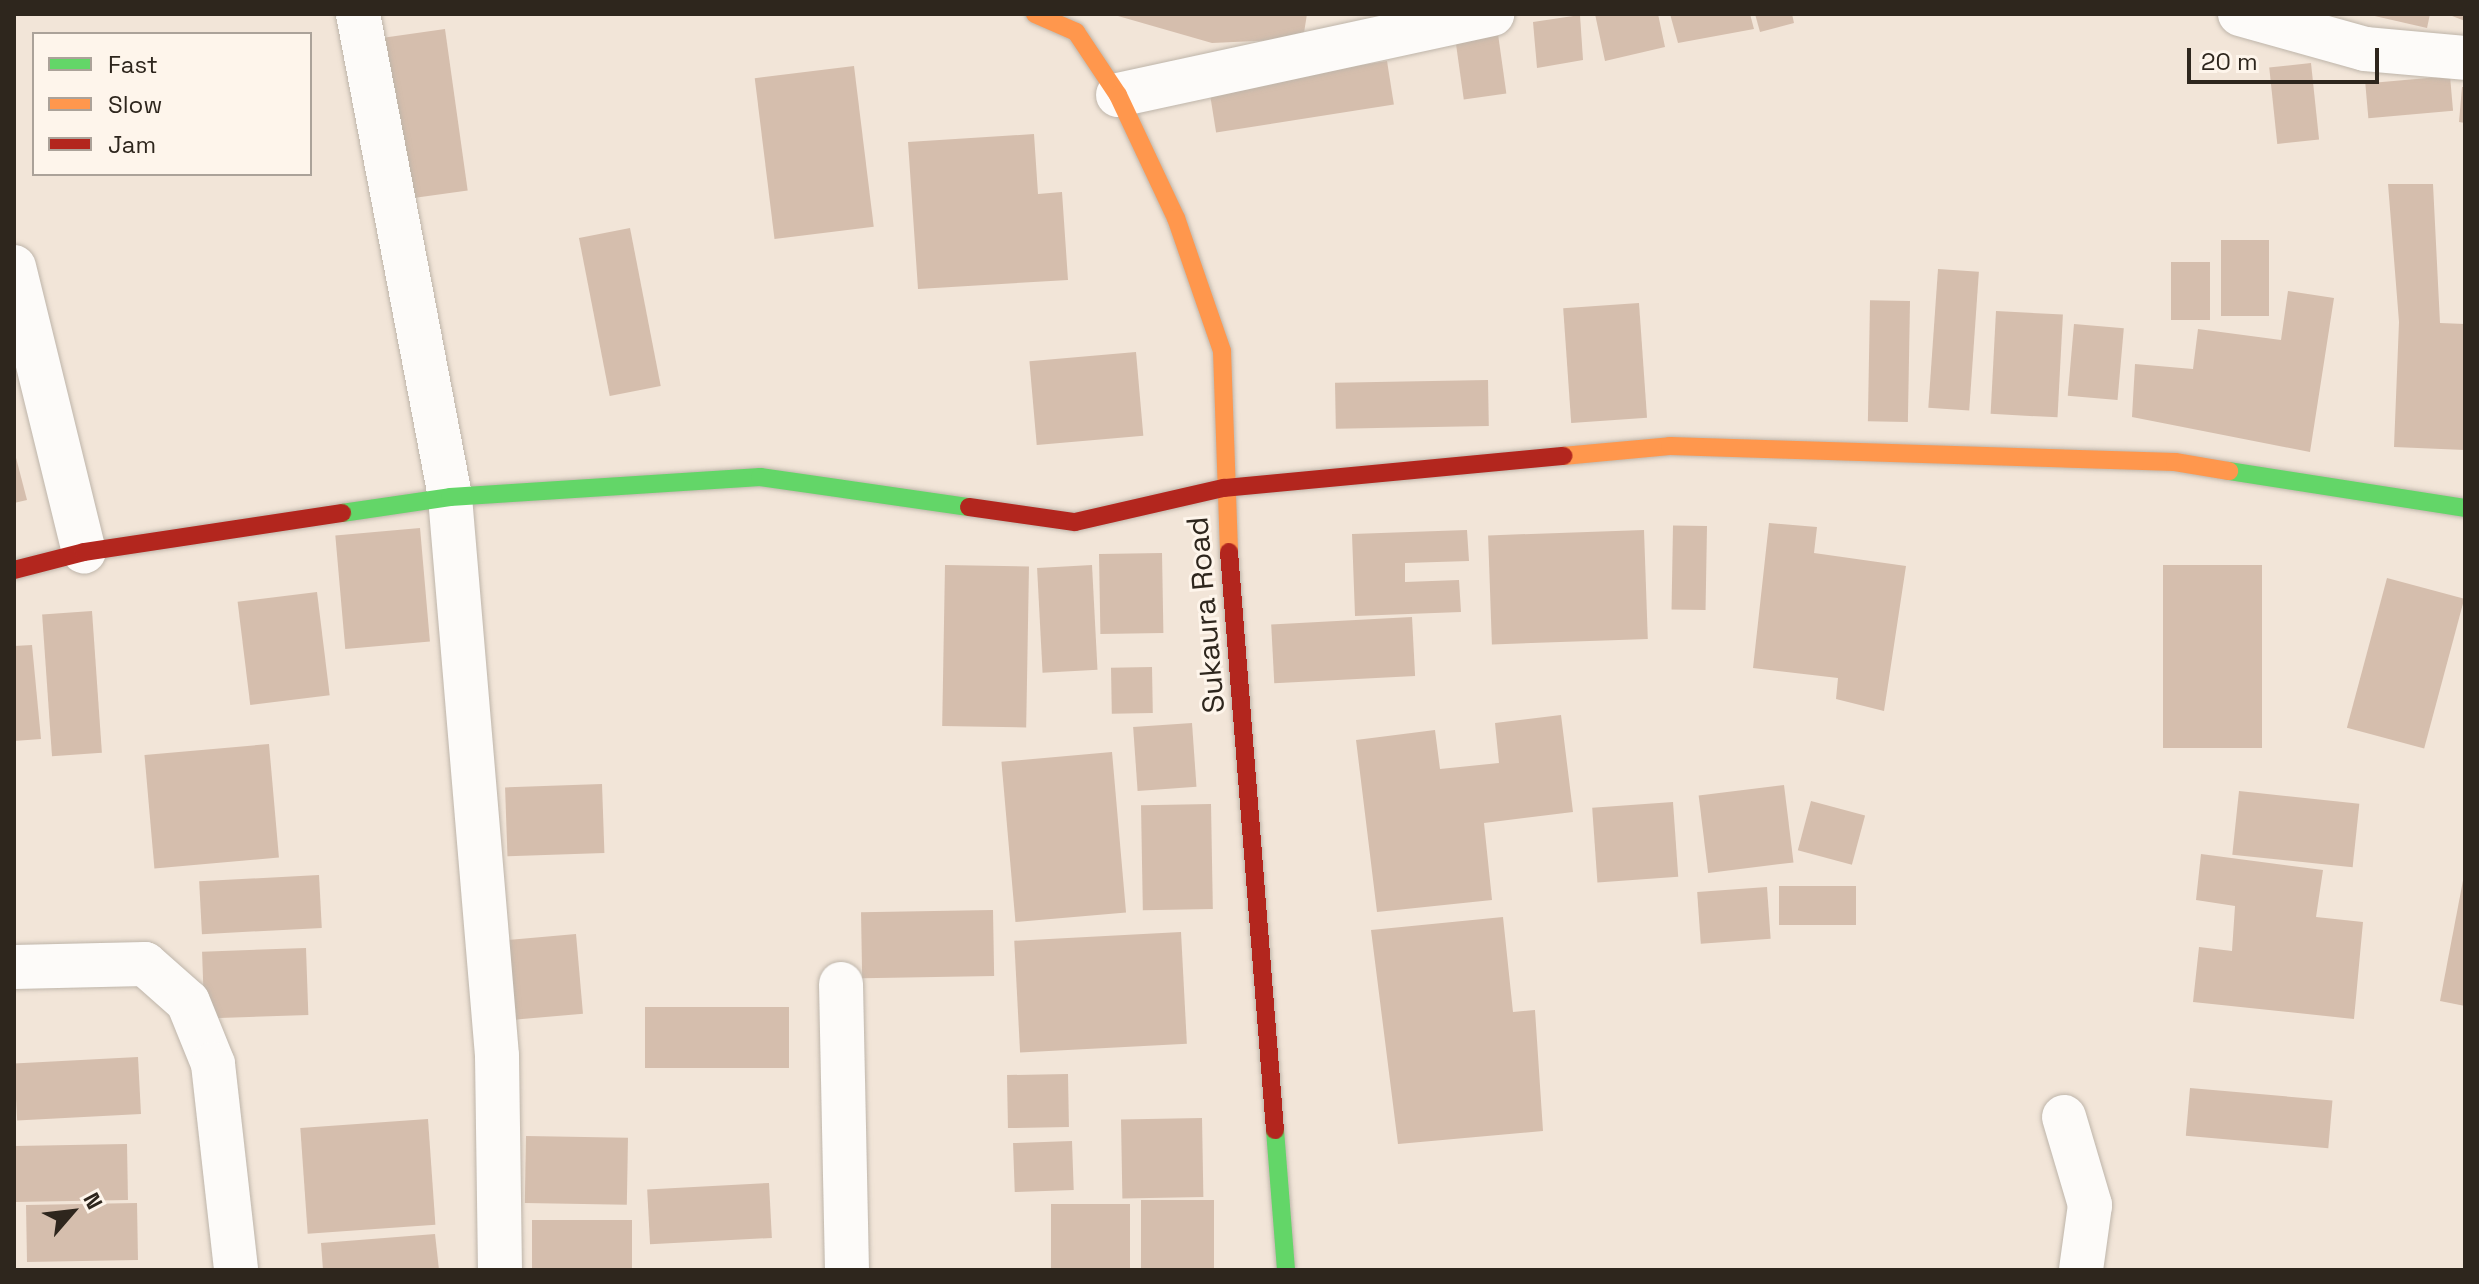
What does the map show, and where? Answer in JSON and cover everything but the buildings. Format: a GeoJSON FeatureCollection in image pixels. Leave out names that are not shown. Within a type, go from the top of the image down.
{"type":"FeatureCollection","features":[{"type":"Feature","properties":{"kind":"street"},"geometry":{"type":"LineString","coordinates":[[358,14],[450,497],[497,1056],[500,1270]]}},
{"type":"Feature","properties":{"kind":"street","name":"Sukaura Road"},"geometry":{"type":"LineString","coordinates":[[1035,14],[1076,32],[1118,95],[1176,218],[1222,351],[1224,488],[1286,1270]]}},
{"type":"Feature","properties":{"kind":"street"},"geometry":{"type":"LineString","coordinates":[[1118,95],[1492,14]]}},
{"type":"Feature","properties":{"kind":"street"},"geometry":{"type":"LineString","coordinates":[[2240,14],[2365,49],[2465,58]]}},
{"type":"Feature","properties":{"kind":"street"},"geometry":{"type":"LineString","coordinates":[[14,267],[84,552]]}},
{"type":"Feature","properties":{"kind":"street"},"geometry":{"type":"LineString","coordinates":[[14,570],[84,552],[450,497],[760,477],[1075,522],[1224,488],[1670,446],[2175,462],[2465,508]]}},
{"type":"Feature","properties":{"kind":"street"},"geometry":{"type":"LineString","coordinates":[[14,967],[145,964],[188,1002],[213,1064],[236,1270]]}},
{"type":"Feature","properties":{"kind":"street"},"geometry":{"type":"LineString","coordinates":[[841,984],[847,1270]]}},
{"type":"Feature","properties":{"kind":"street"},"geometry":{"type":"LineString","coordinates":[[2064,1117],[2090,1205],[2081,1270]]}},
{"type":"Feature","properties":{"kind":"traffic: fast"},"geometry":{"type":"LineString","coordinates":[[2229,471],[2465,508]]}},
{"type":"Feature","properties":{"kind":"traffic: fast"},"geometry":{"type":"LineString","coordinates":[[342,513],[450,497],[760,477],[969,507]]}},
{"type":"Feature","properties":{"kind":"traffic: fast"},"geometry":{"type":"LineString","coordinates":[[1275,1130],[1286,1270]]}},
{"type":"Feature","properties":{"kind":"traffic: slow"},"geometry":{"type":"LineString","coordinates":[[1035,14],[1076,32],[1118,95],[1176,218],[1222,351],[1229,552]]}},
{"type":"Feature","properties":{"kind":"traffic: slow"},"geometry":{"type":"LineString","coordinates":[[1563,456],[1670,446],[2175,462],[2229,471]]}},
{"type":"Feature","properties":{"kind":"traffic: jam"},"geometry":{"type":"LineString","coordinates":[[969,507],[1075,522],[1224,488],[1563,456]]}},
{"type":"Feature","properties":{"kind":"traffic: jam"},"geometry":{"type":"LineString","coordinates":[[14,570],[84,552],[342,513]]}},
{"type":"Feature","properties":{"kind":"traffic: jam"},"geometry":{"type":"LineString","coordinates":[[1229,552],[1275,1130]]}}]}
